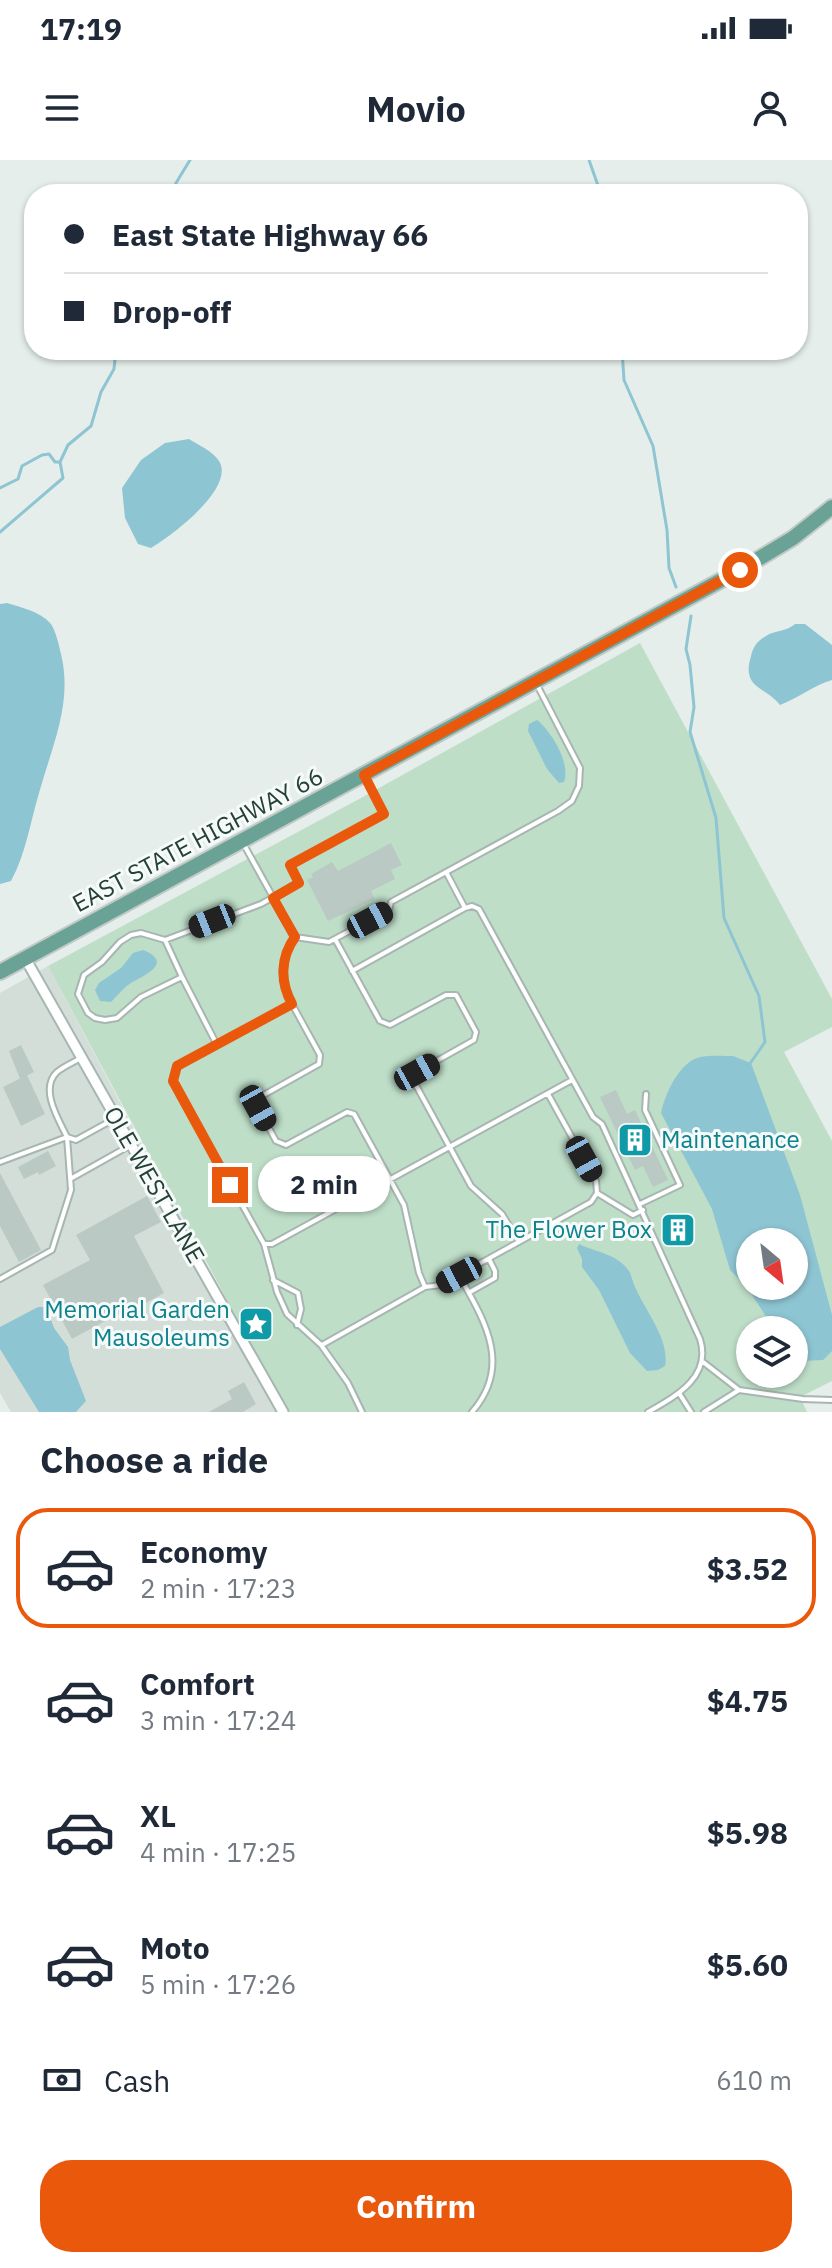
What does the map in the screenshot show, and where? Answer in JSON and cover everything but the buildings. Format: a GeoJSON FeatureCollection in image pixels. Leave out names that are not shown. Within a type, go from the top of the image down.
{"type":"FeatureCollection","features":[{"type":"Feature","properties":{"kind":"main road","name":"EAST STATE HIGHWAY 66"},"geometry":{"type":"LineString","coordinates":[[0,972],[749,565],[793,538],[832,507]]}},
{"type":"Feature","properties":{"kind":"street","name":"OLE WEST LANE"},"geometry":{"type":"LineString","coordinates":[[25,958],[283,1412]]}},
{"type":"Feature","properties":{"kind":"lane"},"geometry":{"type":"LineString","coordinates":[[295,937],[329,942],[389,910],[391,902],[572,801],[579,786],[580,768],[535,681]]}},
{"type":"Feature","properties":{"kind":"lane"},"geometry":{"type":"LineString","coordinates":[[182,977],[141,997],[117,1018],[105,1020],[95,1018],[83,1008],[78,994],[84,975],[131,935],[141,933],[165,940],[273,898],[299,883],[290,865],[384,814],[364,775]]}},
{"type":"Feature","properties":{"kind":"lane"},"geometry":{"type":"LineString","coordinates":[[242,841],[295,937]]}},
{"type":"Feature","properties":{"kind":"lane"},"geometry":{"type":"LineString","coordinates":[[446,872],[465,908]]}},
{"type":"Feature","properties":{"kind":"lane"},"geometry":{"type":"LineString","coordinates":[[352,971],[465,908],[472,906],[479,909],[593,1117],[602,1124],[700,1339],[704,1353],[701,1369],[679,1393],[648,1412]]}},
{"type":"Feature","properties":{"kind":"lane"},"geometry":{"type":"LineString","coordinates":[[295,937],[288,948],[283,974],[285,992],[320,1055],[319,1064],[260,1097],[258,1108],[276,1141],[286,1145],[347,1112],[354,1114],[404,1205],[425,1287]]}},
{"type":"Feature","properties":{"kind":"lane"},"geometry":{"type":"LineString","coordinates":[[335,939],[380,1021],[390,1025],[446,995],[456,995],[476,1032],[474,1040],[417,1072],[412,1078],[471,1186],[502,1214],[519,1242]]}},
{"type":"Feature","properties":{"kind":"lane"},"geometry":{"type":"LineString","coordinates":[[165,940],[217,1045]]}},
{"type":"Feature","properties":{"kind":"lane"},"geometry":{"type":"LineString","coordinates":[[292,1004],[177,1066],[173,1081],[264,1244],[273,1280],[287,1314],[321,1345],[348,1383],[362,1412]]}},
{"type":"Feature","properties":{"kind":"lane"},"geometry":{"type":"LineString","coordinates":[[0,1279],[52,1250],[72,1178],[67,1137],[50,1099],[52,1079],[58,1071],[82,1058]]}},
{"type":"Feature","properties":{"kind":"lane"},"geometry":{"type":"LineString","coordinates":[[264,1244],[272,1244],[572,1080]]}},
{"type":"Feature","properties":{"kind":"lane"},"geometry":{"type":"LineString","coordinates":[[321,1345],[425,1287],[441,1285],[591,1202],[597,1193],[596,1181],[548,1094]]}},
{"type":"Feature","properties":{"kind":"lane"},"geometry":{"type":"LineString","coordinates":[[640,1204],[680,1185],[645,1110],[646,1094]]}},
{"type":"Feature","properties":{"kind":"lane"},"geometry":{"type":"LineString","coordinates":[[0,1162],[67,1137],[76,1140],[116,1118]]}},
{"type":"Feature","properties":{"kind":"lane"},"geometry":{"type":"LineString","coordinates":[[72,1178],[131,1145]]}},
{"type":"Feature","properties":{"kind":"lane"},"geometry":{"type":"LineString","coordinates":[[597,1193],[633,1215],[643,1210]]}},
{"type":"Feature","properties":{"kind":"lane"},"geometry":{"type":"LineString","coordinates":[[469,1292],[495,1278],[489,1259]]}},
{"type":"Feature","properties":{"kind":"lane"},"geometry":{"type":"LineString","coordinates":[[459,1275],[489,1330],[491,1347],[488,1384],[481,1402],[472,1412]]}},
{"type":"Feature","properties":{"kind":"lane"},"geometry":{"type":"LineString","coordinates":[[273,1280],[298,1293],[301,1309],[297,1325]]}},
{"type":"Feature","properties":{"kind":"lane"},"geometry":{"type":"LineString","coordinates":[[703,1362],[739,1390],[832,1400]]}},
{"type":"Feature","properties":{"kind":"lane"},"geometry":{"type":"LineString","coordinates":[[704,1412],[739,1390]]}},
{"type":"Feature","properties":{"kind":"lane"},"geometry":{"type":"LineString","coordinates":[[679,1393],[691,1412]]}},
{"type":"Feature","properties":{"kind":"shaded area"},"geometry":{"type":"Polygon","coordinates":[[[48,966],[287,1412],[11,1412],[0,1393],[0,993],[48,966]]]}},
{"type":"Feature","properties":{"kind":"green space"},"geometry":{"type":"Polygon","coordinates":[[[640,643],[832,999],[832,1027],[784,1052],[832,1141],[832,1381],[800,1397],[807,1412],[287,1412],[48,966],[361,798],[640,643]]]}},
{"type":"Feature","properties":{"kind":"water"},"geometry":{"type":"Polygon","coordinates":[[[189,439],[219,461],[222,472],[218,484],[210,497],[172,534],[151,548],[138,544],[125,518],[122,488],[141,460],[165,443],[189,439]]]}},
{"type":"Feature","properties":{"kind":"water"},"geometry":{"type":"Polygon","coordinates":[[[7,603],[36,613],[51,624],[61,654],[64,690],[59,724],[24,849],[11,881],[0,884],[0,604],[7,603]]]}},
{"type":"Feature","properties":{"kind":"water"},"geometry":{"type":"Polygon","coordinates":[[[795,624],[805,624],[832,645],[832,680],[780,705],[756,686],[749,675],[749,667],[753,650],[760,640],[795,624]]]}},
{"type":"Feature","properties":{"kind":"water"},"geometry":{"type":"Polygon","coordinates":[[[537,720],[562,757],[564,782],[559,783],[547,769],[528,731],[529,724],[537,720]]]}},
{"type":"Feature","properties":{"kind":"water"},"geometry":{"type":"Polygon","coordinates":[[[143,950],[156,960],[154,969],[128,985],[111,1002],[100,1001],[95,990],[99,983],[121,968],[133,953],[143,950]]]}},
{"type":"Feature","properties":{"kind":"water"},"geometry":{"type":"Polygon","coordinates":[[[733,1056],[751,1063],[800,1195],[832,1315],[832,1351],[823,1360],[808,1361],[808,1316],[766,1316],[755,1300],[808,1300],[808,1228],[736,1228],[736,1276],[730,1270],[712,1209],[661,1113],[679,1072],[692,1060],[733,1056]]]}},
{"type":"Feature","properties":{"kind":"water"},"geometry":{"type":"Polygon","coordinates":[[[579,1244],[613,1257],[629,1271],[661,1336],[665,1366],[647,1371],[630,1353],[599,1290],[582,1267],[577,1248],[579,1244]]]}},
{"type":"Feature","properties":{"kind":"water"},"geometry":{"type":"Polygon","coordinates":[[[38,1307],[46,1307],[54,1328],[68,1347],[86,1401],[76,1412],[39,1412],[0,1349],[0,1327],[38,1307]]]}},
{"type":"Feature","properties":{"kind":"waterway"},"geometry":{"type":"LineString","coordinates":[[176,184],[190,160]]}},
{"type":"Feature","properties":{"kind":"waterway"},"geometry":{"type":"LineString","coordinates":[[589,160],[597,184]]}},
{"type":"Feature","properties":{"kind":"waterway"},"geometry":{"type":"LineString","coordinates":[[0,532],[63,478],[60,462],[68,445],[91,426],[115,360]]}},
{"type":"Feature","properties":{"kind":"waterway"},"geometry":{"type":"LineString","coordinates":[[623,360],[624,380],[653,446],[667,530],[669,568],[676,587]]}},
{"type":"Feature","properties":{"kind":"waterway"},"geometry":{"type":"LineString","coordinates":[[0,488],[18,479],[22,466],[42,455],[49,454],[55,462],[60,462]]}},
{"type":"Feature","properties":{"kind":"waterway"},"geometry":{"type":"LineString","coordinates":[[691,616],[686,649],[694,707],[690,732],[716,818],[724,918],[759,996],[765,1042],[749,1065]]}},
{"type":"Feature","properties":{"kind":"place","name":"Maintenance"},"geometry":{"type":"Point","coordinates":[635,1140]}},
{"type":"Feature","properties":{"kind":"place","name":"The Flower Box"},"geometry":{"type":"Point","coordinates":[678,1230]}},
{"type":"Feature","properties":{"kind":"place","name":"Memorial Garden Mausoleums"},"geometry":{"type":"Point","coordinates":[256,1324]}},
{"type":"Feature","properties":{"kind":"route"},"geometry":{"type":"LineString","coordinates":[[230,1185],[173,1081],[174,1073],[177,1066],[292,1004],[285,992],[283,974],[288,948],[295,937],[273,898],[299,883],[290,865],[384,814],[364,775],[740,570]]}}]}
